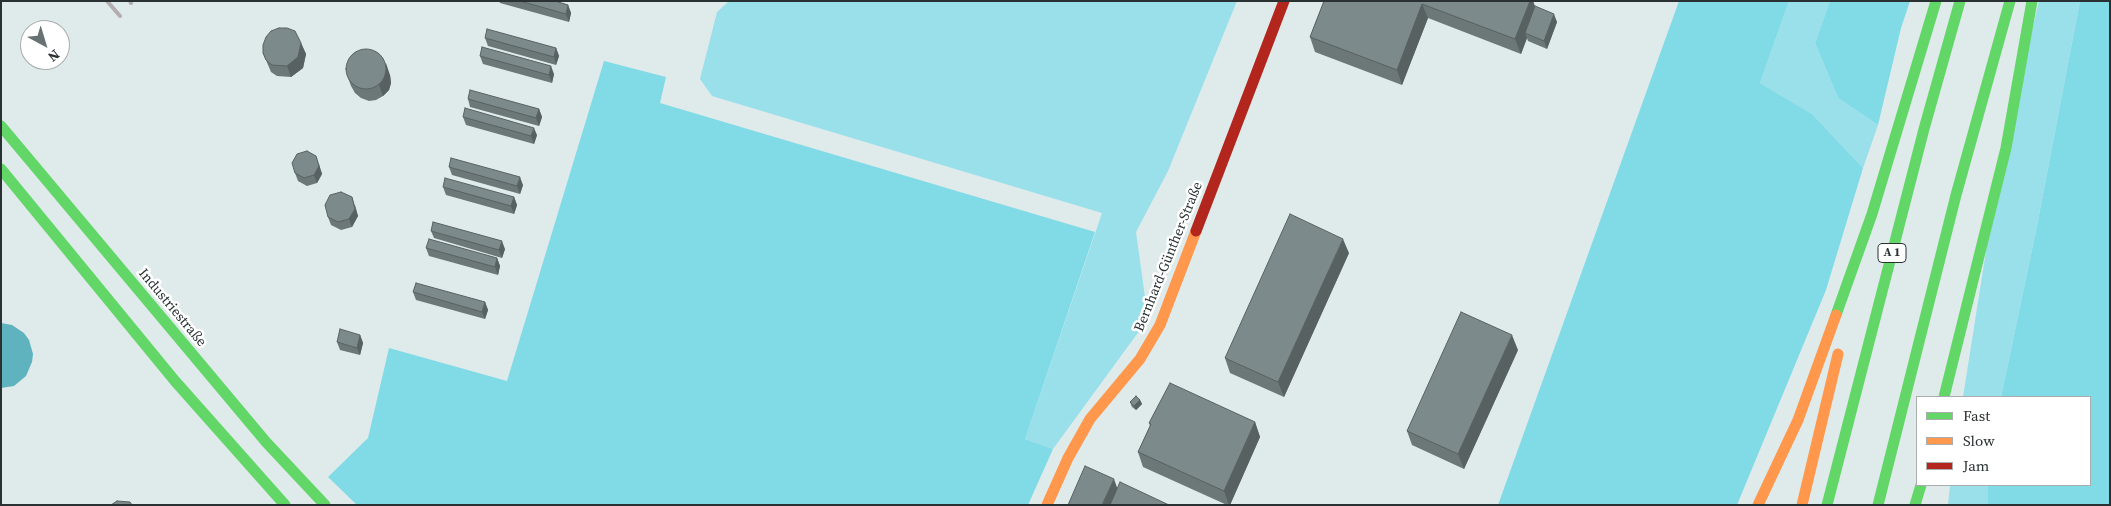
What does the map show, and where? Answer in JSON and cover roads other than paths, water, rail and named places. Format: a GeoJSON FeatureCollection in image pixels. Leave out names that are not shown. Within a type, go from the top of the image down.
{"type":"FeatureCollection","features":[{"type":"Feature","properties":{"kind":"main road","name":"Bernhard-Günther-Straße"},"geometry":{"type":"LineString","coordinates":[[1047,505],[1068,458],[1090,419],[1140,359],[1160,325],[1284,1]]}},
{"type":"Feature","properties":{"kind":"main road"},"geometry":{"type":"LineString","coordinates":[[1846,320],[1872,214],[1936,1]]}},
{"type":"Feature","properties":{"kind":"main road","name":"A 1"},"geometry":{"type":"LineString","coordinates":[[1827,505],[1924,129],[1960,1]]}},
{"type":"Feature","properties":{"kind":"main road"},"geometry":{"type":"LineString","coordinates":[[1878,505],[1956,195],[2010,1]]}},
{"type":"Feature","properties":{"kind":"main road"},"geometry":{"type":"LineString","coordinates":[[1944,396],[2006,148],[2032,1]]}},
{"type":"Feature","properties":{"kind":"main road","name":"Industriestraße"},"geometry":{"type":"LineString","coordinates":[[1,126],[65,205],[266,442],[325,505]]}},
{"type":"Feature","properties":{"kind":"main road"},"geometry":{"type":"LineString","coordinates":[[1,169],[175,380],[285,505]]}},
{"type":"Feature","properties":{"kind":"main road"},"geometry":{"type":"LineString","coordinates":[[1758,505],[1798,420],[1872,214]]}},
{"type":"Feature","properties":{"kind":"main road"},"geometry":{"type":"LineString","coordinates":[[1949,396],[1968,306]]}},
{"type":"Feature","properties":{"kind":"main road"},"geometry":{"type":"LineString","coordinates":[[1802,505],[1842,340]]}},
{"type":"Feature","properties":{"kind":"main road"},"geometry":{"type":"LineString","coordinates":[[1915,505],[1921,486]]}},
{"type":"Feature","properties":{"kind":"railway"},"geometry":{"type":"LineString","coordinates":[[107,1],[120,16]]}}]}
